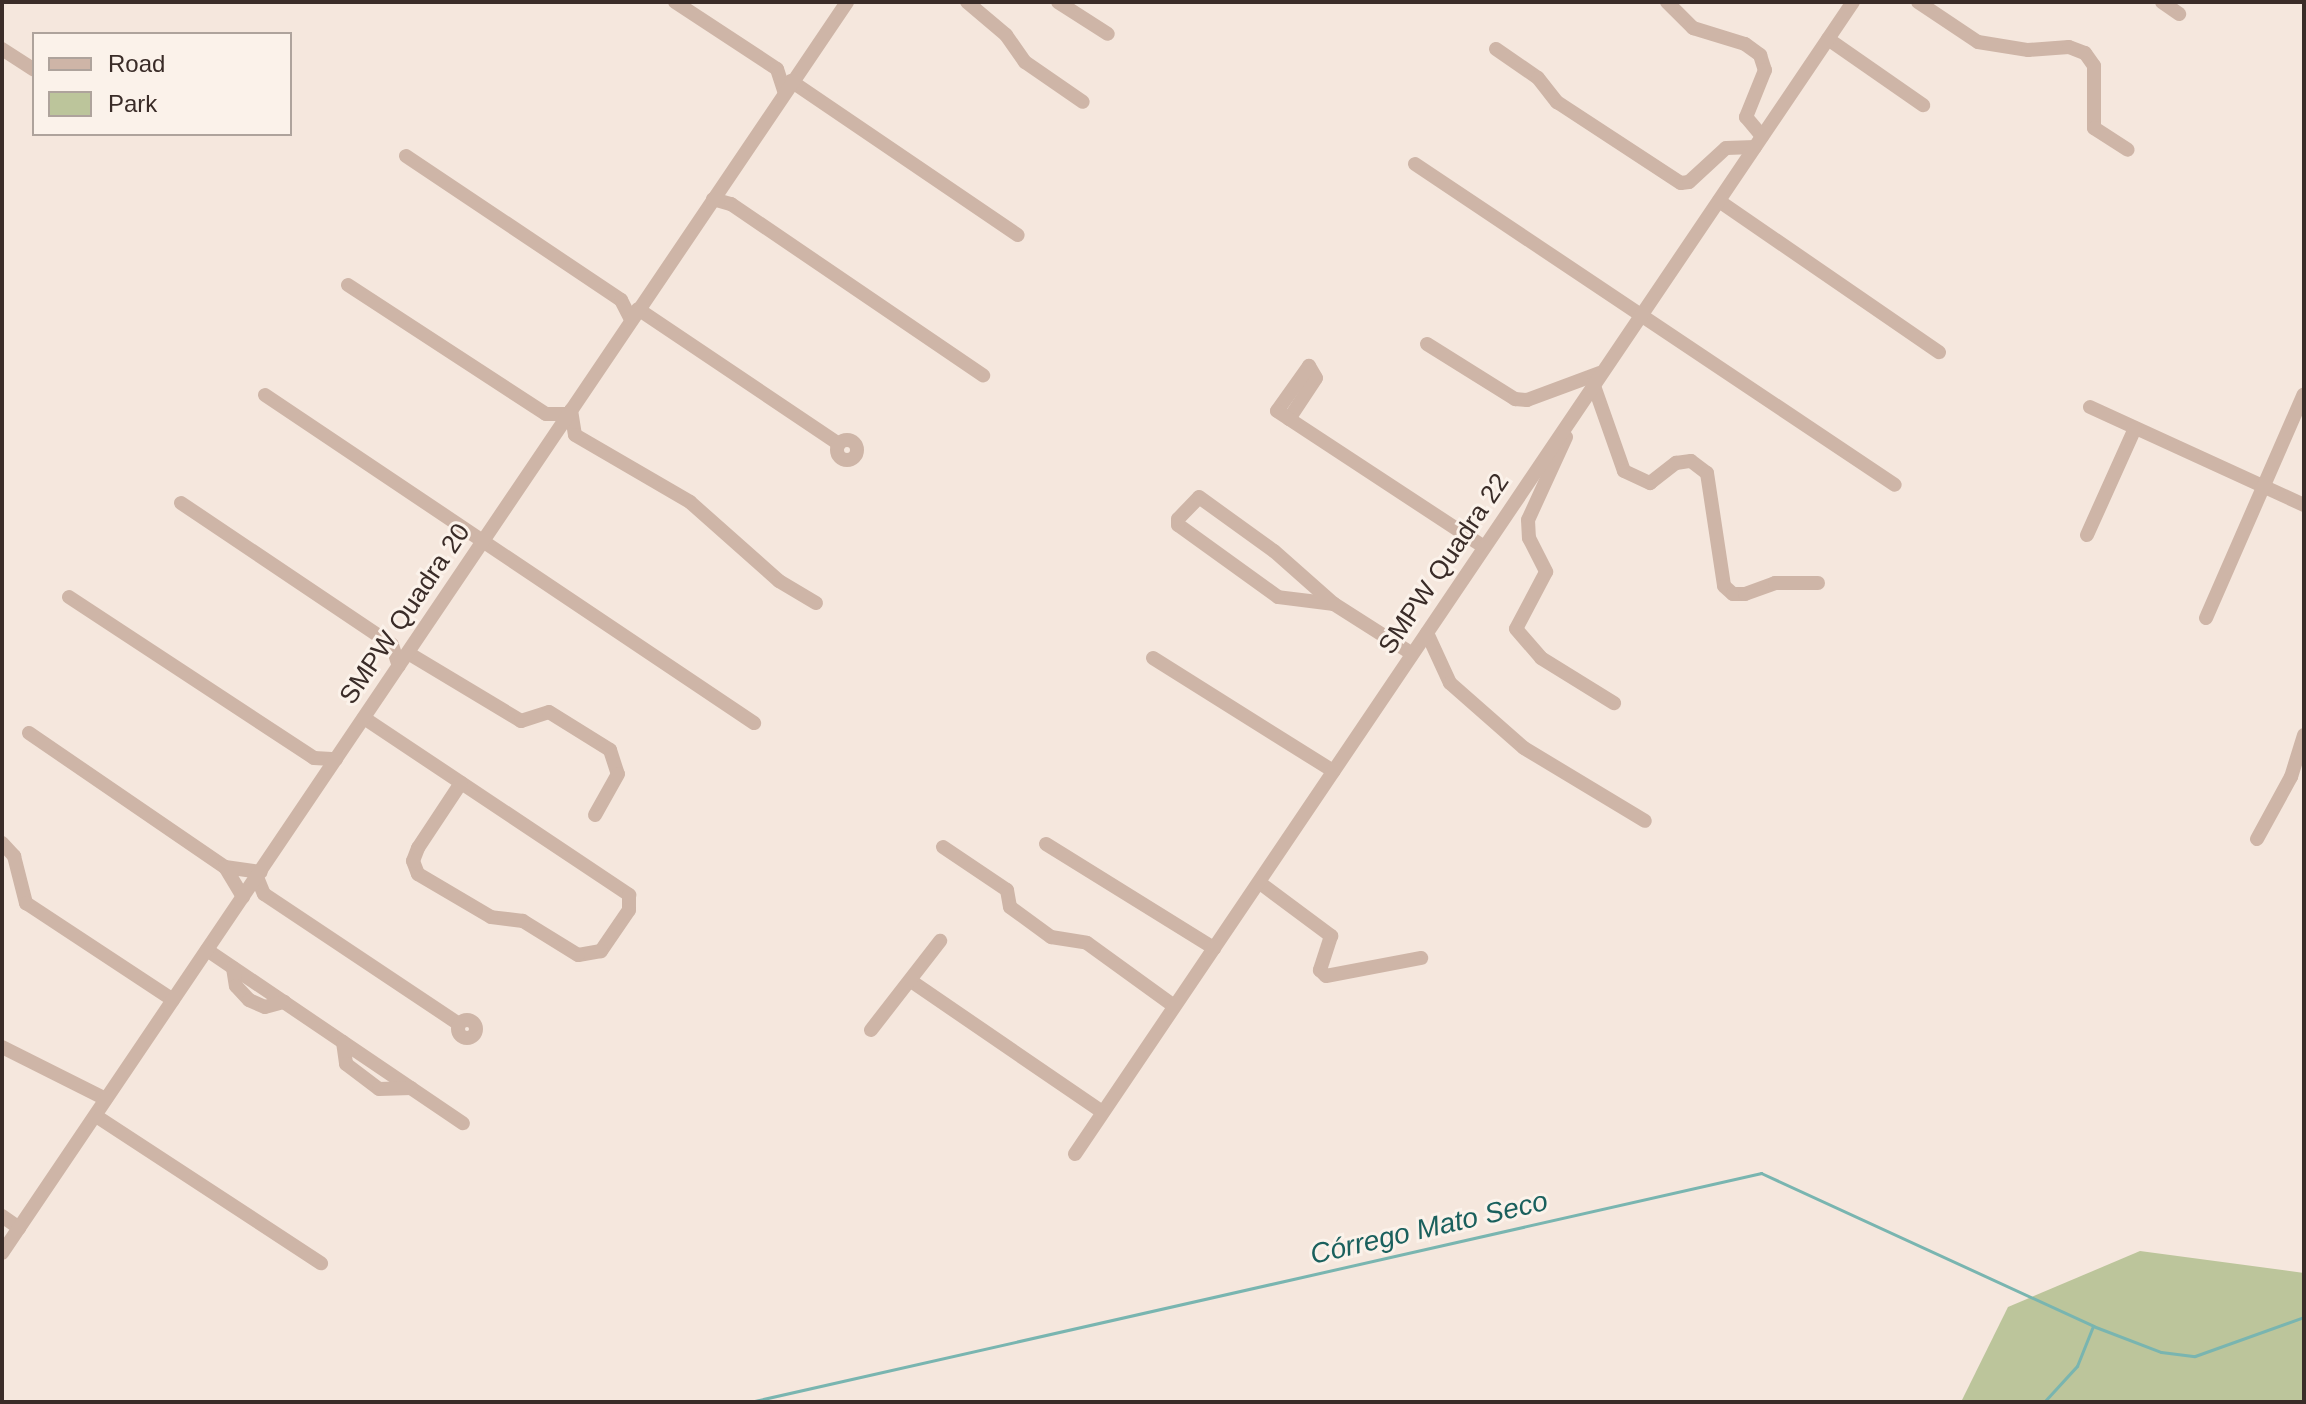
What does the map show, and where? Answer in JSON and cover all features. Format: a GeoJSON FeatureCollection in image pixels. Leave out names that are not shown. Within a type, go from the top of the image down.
{"type":"FeatureCollection","features":[{"type":"Feature","properties":{"kind":"street"},"geometry":{"type":"LineString","coordinates":[[675,2],[777,69],[787,86],[1018,235]]}},
{"type":"Feature","properties":{"kind":"street","name":"SMPW Quadra 20"},"geometry":{"type":"LineString","coordinates":[[2,1253],[207,950],[241,891],[322,780],[787,86],[847,2]]}},
{"type":"Feature","properties":{"kind":"street"},"geometry":{"type":"LineString","coordinates":[[967,2],[1006,35],[1025,62],[1083,102]]}},
{"type":"Feature","properties":{"kind":"street"},"geometry":{"type":"LineString","coordinates":[[1058,2],[1108,34]]}},
{"type":"Feature","properties":{"kind":"street"},"geometry":{"type":"LineString","coordinates":[[1496,49],[1538,78],[1557,102],[1678,182],[1689,182],[1726,148],[1758,142],[1746,117],[1765,70],[1760,55],[1745,44],[1693,28],[1667,2]]}},
{"type":"Feature","properties":{"kind":"street","name":"SMPW Quadra 22"},"geometry":{"type":"LineString","coordinates":[[1075,1154],[1853,2]]}},
{"type":"Feature","properties":{"kind":"street"},"geometry":{"type":"LineString","coordinates":[[1918,2],[1978,42],[2028,50],[2069,47],[2085,53],[2094,66],[2094,128],[2128,150]]}},
{"type":"Feature","properties":{"kind":"street"},"geometry":{"type":"LineString","coordinates":[[2162,2],[2179,14]]}},
{"type":"Feature","properties":{"kind":"street"},"geometry":{"type":"LineString","coordinates":[[1828,39],[1923,105]]}},
{"type":"Feature","properties":{"kind":"street"},"geometry":{"type":"LineString","coordinates":[[2,49],[32,69]]}},
{"type":"Feature","properties":{"kind":"street"},"geometry":{"type":"LineString","coordinates":[[777,69],[803,63]]}},
{"type":"Feature","properties":{"kind":"street"},"geometry":{"type":"LineString","coordinates":[[406,156],[839,444]]}},
{"type":"Feature","properties":{"kind":"street"},"geometry":{"type":"LineString","coordinates":[[1415,164],[1639,318],[1895,485]]}},
{"type":"Feature","properties":{"kind":"street"},"geometry":{"type":"LineString","coordinates":[[723,185],[731,204]]}},
{"type":"Feature","properties":{"kind":"street"},"geometry":{"type":"LineString","coordinates":[[713,199],[731,204],[983,375]]}},
{"type":"Feature","properties":{"kind":"street"},"geometry":{"type":"LineString","coordinates":[[1719,201],[1939,352]]}},
{"type":"Feature","properties":{"kind":"street"},"geometry":{"type":"LineString","coordinates":[[348,285],[546,414],[570,412],[575,435]]}},
{"type":"Feature","properties":{"kind":"street"},"geometry":{"type":"LineString","coordinates":[[621,300],[638,309]]}},
{"type":"Feature","properties":{"kind":"street"},"geometry":{"type":"LineString","coordinates":[[1427,344],[1515,399],[1527,400],[1597,378],[1624,471],[1650,483],[1676,463],[1691,461],[1707,473],[1724,586],[1745,594],[1775,583],[1818,583]]}},
{"type":"Feature","properties":{"kind":"street"},"geometry":{"type":"LineString","coordinates":[[1293,413],[1316,378],[1309,366],[1282,398],[1277,411],[1293,413],[1484,547]]}},
{"type":"Feature","properties":{"kind":"street"},"geometry":{"type":"LineString","coordinates":[[2206,618],[2304,394]]}},
{"type":"Feature","properties":{"kind":"street"},"geometry":{"type":"LineString","coordinates":[[265,395],[754,723]]}},
{"type":"Feature","properties":{"kind":"street"},"geometry":{"type":"LineString","coordinates":[[2090,407],[2304,505]]}},
{"type":"Feature","properties":{"kind":"street"},"geometry":{"type":"LineString","coordinates":[[546,414],[553,436],[575,435],[690,502],[779,581],[816,603]]}},
{"type":"Feature","properties":{"kind":"street"},"geometry":{"type":"LineString","coordinates":[[1569,425],[1560,458],[1533,500],[1528,520],[1529,538],[1546,572],[1516,629],[1541,658],[1614,703]]}},
{"type":"Feature","properties":{"kind":"street"},"geometry":{"type":"LineString","coordinates":[[2087,535],[2135,428]]}},
{"type":"Feature","properties":{"kind":"street"},"geometry":{"type":"LineString","coordinates":[[1334,604],[1278,597],[1178,525],[1178,519],[1199,497],[1274,551],[1334,604],[1411,653]]}},
{"type":"Feature","properties":{"kind":"street"},"geometry":{"type":"LineString","coordinates":[[181,503],[392,645],[521,721],[549,712],[610,750],[618,774],[595,815]]}},
{"type":"Feature","properties":{"kind":"street"},"geometry":{"type":"LineString","coordinates":[[69,597],[314,758],[336,759]]}},
{"type":"Feature","properties":{"kind":"street"},"geometry":{"type":"LineString","coordinates":[[1427,633],[1450,683],[1524,748],[1645,821]]}},
{"type":"Feature","properties":{"kind":"street"},"geometry":{"type":"LineString","coordinates":[[1153,658],[1333,771]]}},
{"type":"Feature","properties":{"kind":"street"},"geometry":{"type":"LineString","coordinates":[[364,718],[629,895],[629,910],[601,951],[578,955],[523,921],[491,917],[418,874],[413,861],[418,848],[461,783]]}},
{"type":"Feature","properties":{"kind":"street"},"geometry":{"type":"LineString","coordinates":[[29,733],[225,867],[241,891],[264,894],[459,1024]]}},
{"type":"Feature","properties":{"kind":"street"},"geometry":{"type":"LineString","coordinates":[[2257,839],[2291,777],[2304,735]]}},
{"type":"Feature","properties":{"kind":"street"},"geometry":{"type":"LineString","coordinates":[[314,758],[322,780]]}},
{"type":"Feature","properties":{"kind":"street"},"geometry":{"type":"LineString","coordinates":[[2,843],[14,856],[26,903],[173,1000]]}},
{"type":"Feature","properties":{"kind":"street"},"geometry":{"type":"LineString","coordinates":[[1046,844],[1214,948]]}},
{"type":"Feature","properties":{"kind":"street"},"geometry":{"type":"LineString","coordinates":[[943,847],[1007,890],[1010,907],[1051,937],[1087,943],[1174,1006]]}},
{"type":"Feature","properties":{"kind":"street"},"geometry":{"type":"LineString","coordinates":[[225,867],[254,873],[264,894]]}},
{"type":"Feature","properties":{"kind":"street"},"geometry":{"type":"LineString","coordinates":[[1260,883],[1331,936],[1320,970],[1326,976],[1421,958]]}},
{"type":"Feature","properties":{"kind":"street"},"geometry":{"type":"LineString","coordinates":[[871,1030],[940,941]]}},
{"type":"Feature","properties":{"kind":"street"},"geometry":{"type":"LineString","coordinates":[[207,950],[463,1123]]}},
{"type":"Feature","properties":{"kind":"street"},"geometry":{"type":"LineString","coordinates":[[911,981],[1102,1112]]}},
{"type":"Feature","properties":{"kind":"street"},"geometry":{"type":"LineString","coordinates":[[2,1047],[106,1099]]}},
{"type":"Feature","properties":{"kind":"street"},"geometry":{"type":"LineString","coordinates":[[96,1116],[321,1263]]}},
{"type":"Feature","properties":{"kind":"street"},"geometry":{"type":"LineString","coordinates":[[2,1216],[19,1228]]}},
{"type":"Feature","properties":{"kind":"green space"},"geometry":{"type":"Polygon","coordinates":[[[2140,1251],[2304,1273],[2304,1402],[1961,1402],[2008,1307],[2140,1251]]]}},
{"type":"Feature","properties":{"kind":"waterway","name":"Córrego Mato Seco"},"geometry":{"type":"LineString","coordinates":[[750,1402],[1761,1173],[2093,1326],[2161,1352],[2195,1356],[2304,1317]]}},
{"type":"Feature","properties":{"kind":"waterway"},"geometry":{"type":"LineString","coordinates":[[2044,1402],[2077,1366],[2093,1326]]}}]}
